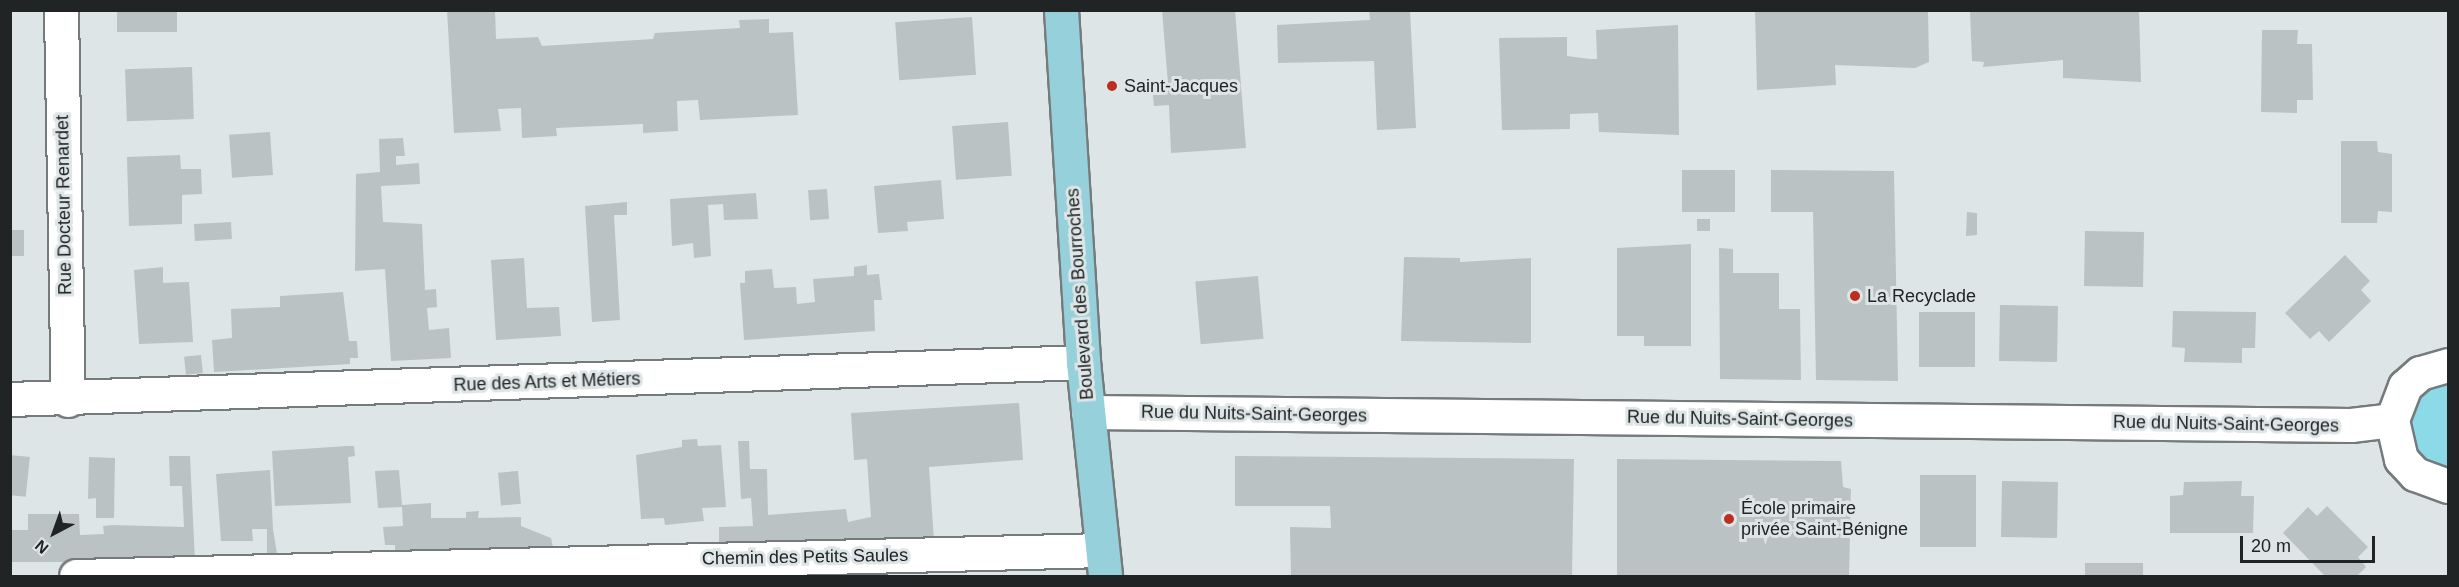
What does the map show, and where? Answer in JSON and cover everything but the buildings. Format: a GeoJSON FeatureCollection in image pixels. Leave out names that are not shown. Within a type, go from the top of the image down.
{"type":"FeatureCollection","features":[{"type":"Feature","properties":{"kind":"main road","name":"Boulevard des Bourroches"},"geometry":{"type":"LineString","coordinates":[[1061,10],[1083,362],[1103,563]]}},
{"type":"Feature","properties":{"kind":"street","name":"Rue Docteur Renardet"},"geometry":{"type":"LineString","coordinates":[[60,10],[68,400]]}},
{"type":"Feature","properties":{"kind":"street","name":"Rue des Arts et Métiers"},"geometry":{"type":"LineString","coordinates":[[10,399],[68,400],[1083,362]]}},
{"type":"Feature","properties":{"kind":"street"},"geometry":{"type":"LineString","coordinates":[[2448,365],[2420,373],[2405,386],[2392,420],[2402,459],[2415,474],[2448,486]]}},
{"type":"Feature","properties":{"kind":"street","name":"Rue du Nuits-Saint-Georges"},"geometry":{"type":"LineString","coordinates":[[1088,412],[2351,425],[2392,420]]}},
{"type":"Feature","properties":{"kind":"street","name":"Chemin des Petits Saules"},"geometry":{"type":"LineString","coordinates":[[76,576],[1103,563]]}},
{"type":"Feature","properties":{"kind":"shaded area"},"geometry":{"type":"Polygon","coordinates":[[[2448,379],[2448,473],[2431,469],[2409,445],[2407,413],[2425,387],[2448,379]]]}},
{"type":"Feature","properties":{"kind":"place","name":"Saint-Jacques"},"geometry":{"type":"Point","coordinates":[1112,86]}},
{"type":"Feature","properties":{"kind":"place","name":"La Recyclade"},"geometry":{"type":"Point","coordinates":[1855,296]}},
{"type":"Feature","properties":{"kind":"place","name":"École primaire privée Saint-Bénigne"},"geometry":{"type":"Point","coordinates":[1729,519]}}]}
